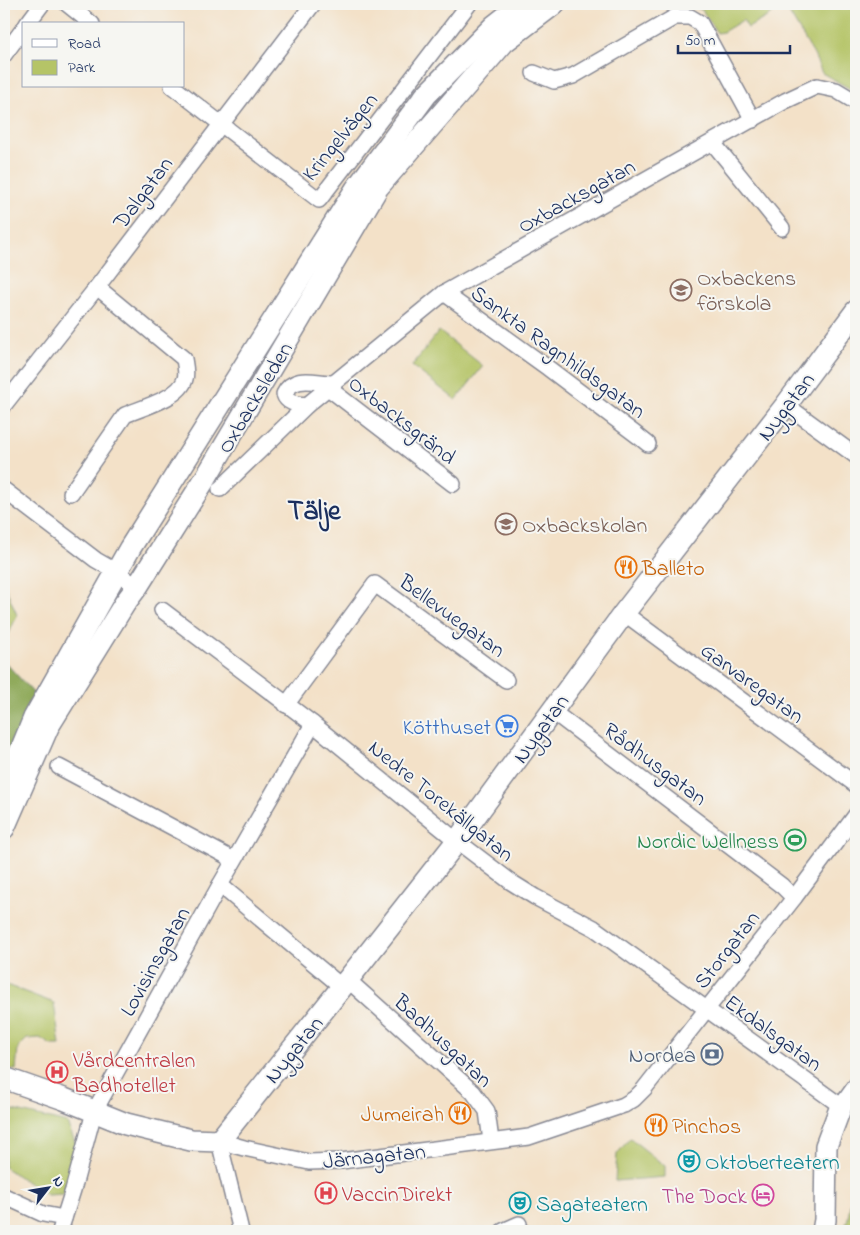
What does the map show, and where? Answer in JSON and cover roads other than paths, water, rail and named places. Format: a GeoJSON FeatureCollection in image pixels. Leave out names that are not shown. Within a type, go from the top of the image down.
{"type":"FeatureCollection","features":[{"type":"Feature","properties":{"kind":"main road","name":"Oxbacksleden"},"geometry":{"type":"LineString","coordinates":[[4,791],[34,718],[117,572],[356,190],[426,95],[494,26],[522,4]]}},
{"type":"Feature","properties":{"kind":"main road","name":"Oxbacksleden"},"geometry":{"type":"LineString","coordinates":[[4,828],[48,727],[125,603],[206,479],[378,187],[504,42],[554,4]]}},
{"type":"Feature","properties":{"kind":"main road","name":"Nygatan"},"geometry":{"type":"LineString","coordinates":[[218,1141],[345,984],[457,841],[624,613],[856,311]]}},
{"type":"Feature","properties":{"kind":"main road","name":"Järnagatan"},"geometry":{"type":"LineString","coordinates":[[4,1078],[64,1099],[126,1124],[191,1140],[218,1141]]}},
{"type":"Feature","properties":{"kind":"main road","name":"Järnagatan"},"geometry":{"type":"LineString","coordinates":[[4,1094],[62,1109],[94,1112]]}},
{"type":"Feature","properties":{"kind":"main road"},"geometry":{"type":"LineString","coordinates":[[823,1231],[825,1220],[826,1146],[841,1106]]}},
{"type":"Feature","properties":{"kind":"street"},"geometry":{"type":"LineString","coordinates":[[28,22],[42,4]]}},
{"type":"Feature","properties":{"kind":"street"},"geometry":{"type":"LineString","coordinates":[[67,4],[90,22]]}},
{"type":"Feature","properties":{"kind":"street","name":"Dalgatan"},"geometry":{"type":"LineString","coordinates":[[4,405],[314,4]]}},
{"type":"Feature","properties":{"kind":"street","name":"Kringelvägen"},"geometry":{"type":"LineString","coordinates":[[221,124],[319,200],[469,4]]}},
{"type":"Feature","properties":{"kind":"street"},"geometry":{"type":"LineString","coordinates":[[534,73],[554,80],[574,76],[675,17],[690,16],[700,23],[753,120]]}},
{"type":"Feature","properties":{"kind":"street"},"geometry":{"type":"LineString","coordinates":[[4,55],[22,31]]}},
{"type":"Feature","properties":{"kind":"street","name":"Oxbacksgatan"},"geometry":{"type":"LineString","coordinates":[[220,489],[307,405],[444,293],[786,101],[817,86],[836,90],[856,102]]}},
{"type":"Feature","properties":{"kind":"street"},"geometry":{"type":"LineString","coordinates":[[175,88],[221,124]]}},
{"type":"Feature","properties":{"kind":"street"},"geometry":{"type":"LineString","coordinates":[[713,143],[782,228]]}},
{"type":"Feature","properties":{"kind":"street"},"geometry":{"type":"LineString","coordinates":[[71,493],[125,415],[149,407],[177,391],[185,381],[186,373],[184,359],[96,287]]}},
{"type":"Feature","properties":{"kind":"street","name":"Sankta Ragnhildsgatan"},"geometry":{"type":"LineString","coordinates":[[444,293],[556,374],[648,444]]}},
{"type":"Feature","properties":{"kind":"street"},"geometry":{"type":"LineString","coordinates":[[307,405],[289,402],[284,394],[287,389],[298,381],[306,380],[330,385]]}},
{"type":"Feature","properties":{"kind":"street","name":"Oxbacksgränd"},"geometry":{"type":"LineString","coordinates":[[330,385],[453,484]]}},
{"type":"Feature","properties":{"kind":"street"},"geometry":{"type":"LineString","coordinates":[[786,404],[856,456]]}},
{"type":"Feature","properties":{"kind":"street"},"geometry":{"type":"LineString","coordinates":[[4,490],[96,560],[117,572],[137,587]]}},
{"type":"Feature","properties":{"kind":"street","name":"Bellevuegatan"},"geometry":{"type":"LineString","coordinates":[[286,705],[375,584],[506,680]]}},
{"type":"Feature","properties":{"kind":"street","name":"Nedre Torekällgatan"},"geometry":{"type":"LineString","coordinates":[[162,610],[313,724],[457,841],[511,882],[594,928],[706,1009]]}},
{"type":"Feature","properties":{"kind":"street","name":"Garvaregatan"},"geometry":{"type":"LineString","coordinates":[[624,613],[856,785]]}},
{"type":"Feature","properties":{"kind":"street","name":"Rådhusgatan"},"geometry":{"type":"LineString","coordinates":[[552,711],[782,886],[794,898]]}},
{"type":"Feature","properties":{"kind":"street","name":"Lovisinsgatan"},"geometry":{"type":"LineString","coordinates":[[62,1225],[94,1112],[234,860],[313,724]]}},
{"type":"Feature","properties":{"kind":"street"},"geometry":{"type":"LineString","coordinates":[[59,768],[234,860]]}},
{"type":"Feature","properties":{"kind":"street","name":"Storgatan"},"geometry":{"type":"LineString","coordinates":[[624,1105],[634,1099],[644,1089],[794,898],[856,815]]}},
{"type":"Feature","properties":{"kind":"street","name":"Badhusgatan"},"geometry":{"type":"LineString","coordinates":[[220,885],[345,984],[473,1092],[487,1112],[490,1141]]}},
{"type":"Feature","properties":{"kind":"street","name":"Ekdalsgatan"},"geometry":{"type":"LineString","coordinates":[[706,1009],[841,1106]]}},
{"type":"Feature","properties":{"kind":"street"},"geometry":{"type":"LineString","coordinates":[[841,1106],[856,1085]]}},
{"type":"Feature","properties":{"kind":"street","name":"Järnagatan"},"geometry":{"type":"LineString","coordinates":[[218,1141],[310,1162],[341,1161],[529,1137],[624,1105]]}},
{"type":"Feature","properties":{"kind":"street"},"geometry":{"type":"LineString","coordinates":[[218,1141],[241,1231]]}},
{"type":"Feature","properties":{"kind":"street"},"geometry":{"type":"LineString","coordinates":[[4,1196],[62,1225]]}},
{"type":"Feature","properties":{"kind":"street"},"geometry":{"type":"LineString","coordinates":[[503,1231],[519,1224]]}},
{"type":"Feature","properties":{"kind":"place","name":"Oxbackens förskola"},"geometry":{"type":"Point","coordinates":[681,290]}},
{"type":"Feature","properties":{"kind":"place","name":"Oxbackskolan"},"geometry":{"type":"Point","coordinates":[506,524]}},
{"type":"Feature","properties":{"kind":"place","name":"Balleto"},"geometry":{"type":"Point","coordinates":[626,567]}},
{"type":"Feature","properties":{"kind":"place","name":"Kötthuset"},"geometry":{"type":"Point","coordinates":[507,726]}},
{"type":"Feature","properties":{"kind":"place","name":"Nordic Wellness"},"geometry":{"type":"Point","coordinates":[795,840]}},
{"type":"Feature","properties":{"kind":"place","name":"Nordea"},"geometry":{"type":"Point","coordinates":[712,1054]}},
{"type":"Feature","properties":{"kind":"place","name":"Vårdcentralen Badhotellet"},"geometry":{"type":"Point","coordinates":[57,1072]}},
{"type":"Feature","properties":{"kind":"place","name":"Jumeirah"},"geometry":{"type":"Point","coordinates":[460,1113]}},
{"type":"Feature","properties":{"kind":"place","name":"Pinchos"},"geometry":{"type":"Point","coordinates":[656,1125]}},
{"type":"Feature","properties":{"kind":"place","name":"Oktoberteatern"},"geometry":{"type":"Point","coordinates":[689,1161]}},
{"type":"Feature","properties":{"kind":"place","name":"VaccinDirekt"},"geometry":{"type":"Point","coordinates":[326,1193]}},
{"type":"Feature","properties":{"kind":"place","name":"The Dock"},"geometry":{"type":"Point","coordinates":[763,1195]}},
{"type":"Feature","properties":{"kind":"place","name":"Sagateatern"},"geometry":{"type":"Point","coordinates":[520,1203]}},
{"type":"Feature","properties":{"kind":"district","name":"Tälje"},"geometry":{"type":"Point","coordinates":[314,509]}}]}
